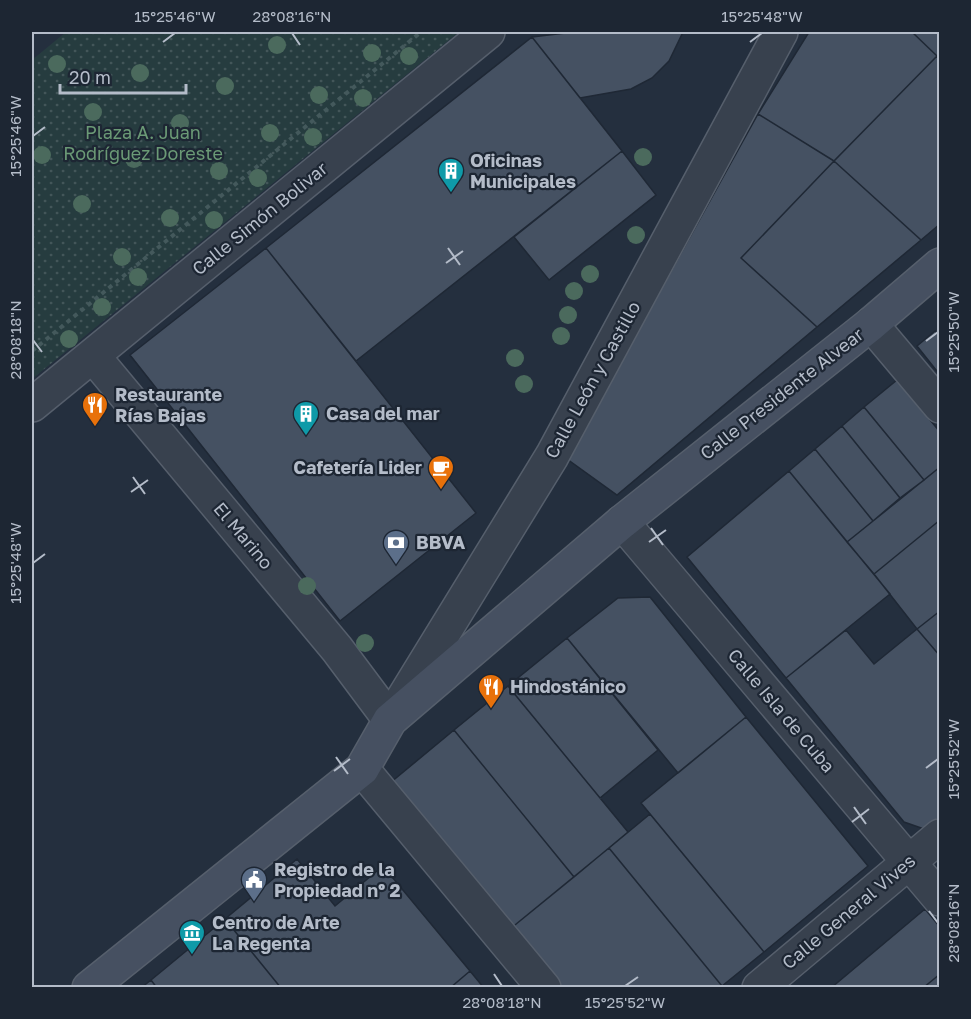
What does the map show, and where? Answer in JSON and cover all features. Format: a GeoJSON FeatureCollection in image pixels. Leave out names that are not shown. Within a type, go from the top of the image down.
{"type":"FeatureCollection","features":[{"type":"Feature","properties":{"kind":"street","name":"Calle Simón Bolivar"},"geometry":{"type":"LineString","coordinates":[[32,405],[488,32]]}},
{"type":"Feature","properties":{"kind":"street","name":"Calle León y Castillo"},"geometry":{"type":"LineString","coordinates":[[89,987],[362,769],[552,456],[781,32]]}},
{"type":"Feature","properties":{"kind":"street","name":"Calle Presidente Alvear"},"geometry":{"type":"LineString","coordinates":[[622,522],[871,324],[939,265]]}},
{"type":"Feature","properties":{"kind":"street"},"geometry":{"type":"LineString","coordinates":[[871,324],[939,406]]}},
{"type":"Feature","properties":{"kind":"street","name":"El Marino"},"geometry":{"type":"LineString","coordinates":[[93,356],[337,649],[390,720]]}},
{"type":"Feature","properties":{"kind":"street","name":"Calle León y Castillo"},"geometry":{"type":"LineString","coordinates":[[390,720],[622,522]]}},
{"type":"Feature","properties":{"kind":"street","name":"Calle Isla de Cuba"},"geometry":{"type":"LineString","coordinates":[[622,522],[939,899]]}},
{"type":"Feature","properties":{"kind":"street"},"geometry":{"type":"LineString","coordinates":[[362,769],[544,987]]}},
{"type":"Feature","properties":{"kind":"street","name":"Calle General Vives"},"geometry":{"type":"LineString","coordinates":[[759,987],[939,836]]}},
{"type":"Feature","properties":{"kind":"path"},"geometry":{"type":"LineString","coordinates":[[32,351],[421,32]]}},
{"type":"Feature","properties":{"kind":"green space","name":"Plaza A. Juan Rodríguez Doreste"},"geometry":{"type":"Polygon","coordinates":[[[66,32],[459,32],[32,379],[32,60],[66,32]]]}},
{"type":"Feature","properties":{"kind":"building"},"geometry":{"type":"Polygon","coordinates":[[[574,32],[683,32],[669,61],[652,78],[631,89],[580,98],[532,37],[574,32]]]}},
{"type":"Feature","properties":{"kind":"building"},"geometry":{"type":"Polygon","coordinates":[[[809,32],[912,32],[937,56],[834,161],[758,114],[809,32]]]}},
{"type":"Feature","properties":{"kind":"building"},"geometry":{"type":"Polygon","coordinates":[[[912,32],[940,32],[940,53],[937,56],[912,32]]]}},
{"type":"Feature","properties":{"kind":"building","name":"Oficinas Municipales"},"geometry":{"type":"Polygon","coordinates":[[[532,37],[622,151],[356,361],[266,248],[532,37]]]}},
{"type":"Feature","properties":{"kind":"building"},"geometry":{"type":"Polygon","coordinates":[[[937,56],[940,59],[940,224],[921,240],[834,161],[937,56]]]}},
{"type":"Feature","properties":{"kind":"building"},"geometry":{"type":"Polygon","coordinates":[[[758,114],[834,161],[741,258],[817,327],[617,495],[567,459],[758,114]]]}},
{"type":"Feature","properties":{"kind":"building"},"geometry":{"type":"Polygon","coordinates":[[[622,151],[656,195],[549,280],[514,237],[622,151]]]}},
{"type":"Feature","properties":{"kind":"building"},"geometry":{"type":"Polygon","coordinates":[[[834,161],[921,240],[817,327],[741,258],[834,161]]]}},
{"type":"Feature","properties":{"kind":"building","name":"Casa del mar"},"geometry":{"type":"Polygon","coordinates":[[[266,248],[476,513],[340,621],[130,355],[266,248]]]}},
{"type":"Feature","properties":{"kind":"building"},"geometry":{"type":"Polygon","coordinates":[[[935,331],[940,336],[940,375],[917,346],[935,331]]]}},
{"type":"Feature","properties":{"kind":"building"},"geometry":{"type":"Polygon","coordinates":[[[897,380],[940,432],[940,467],[924,480],[864,407],[897,380]]]}},
{"type":"Feature","properties":{"kind":"building"},"geometry":{"type":"Polygon","coordinates":[[[864,407],[924,480],[900,498],[842,426],[864,407]]]}},
{"type":"Feature","properties":{"kind":"building"},"geometry":{"type":"Polygon","coordinates":[[[842,426],[900,498],[873,521],[815,449],[842,426]]]}},
{"type":"Feature","properties":{"kind":"building"},"geometry":{"type":"Polygon","coordinates":[[[815,449],[873,521],[847,542],[789,471],[815,449]]]}},
{"type":"Feature","properties":{"kind":"building"},"geometry":{"type":"Polygon","coordinates":[[[940,467],[940,520],[874,574],[847,542],[940,467]]]}},
{"type":"Feature","properties":{"kind":"building"},"geometry":{"type":"Polygon","coordinates":[[[789,471],[890,594],[786,678],[687,557],[789,471]]]}},
{"type":"Feature","properties":{"kind":"building"},"geometry":{"type":"Polygon","coordinates":[[[940,520],[940,611],[917,629],[874,574],[940,520]]]}},
{"type":"Feature","properties":{"kind":"building"},"geometry":{"type":"Polygon","coordinates":[[[650,597],[746,717],[678,773],[567,638],[618,598],[650,597]]]}},
{"type":"Feature","properties":{"kind":"building"},"geometry":{"type":"Polygon","coordinates":[[[940,611],[940,656],[917,629],[940,611]]]}},
{"type":"Feature","properties":{"kind":"building"},"geometry":{"type":"Polygon","coordinates":[[[917,629],[940,656],[940,817],[924,829],[904,822],[786,678],[846,630],[874,664],[917,629]]]}},
{"type":"Feature","properties":{"kind":"building"},"geometry":{"type":"Polygon","coordinates":[[[567,638],[658,750],[600,798],[508,686],[567,638]]]}},
{"type":"Feature","properties":{"kind":"building"},"geometry":{"type":"Polygon","coordinates":[[[508,686],[628,832],[574,877],[454,730],[508,686]]]}},
{"type":"Feature","properties":{"kind":"building"},"geometry":{"type":"Polygon","coordinates":[[[746,717],[868,866],[764,952],[641,803],[746,717]]]}},
{"type":"Feature","properties":{"kind":"building"},"geometry":{"type":"Polygon","coordinates":[[[454,730],[574,877],[510,929],[390,783],[454,730]]]}},
{"type":"Feature","properties":{"kind":"building"},"geometry":{"type":"Polygon","coordinates":[[[650,814],[764,952],[722,986],[609,848],[650,814]]]}},
{"type":"Feature","properties":{"kind":"building"},"geometry":{"type":"Polygon","coordinates":[[[609,848],[722,986],[721,988],[558,988],[510,929],[609,848]]]}},
{"type":"Feature","properties":{"kind":"building"},"geometry":{"type":"Polygon","coordinates":[[[297,859],[335,906],[383,866],[470,971],[450,988],[281,988],[225,919],[297,859]]]}},
{"type":"Feature","properties":{"kind":"building"},"geometry":{"type":"Polygon","coordinates":[[[925,909],[940,927],[940,974],[923,988],[831,988],[925,909]]]}},
{"type":"Feature","properties":{"kind":"building"},"geometry":{"type":"Polygon","coordinates":[[[225,919],[281,988],[157,988],[151,980],[225,919]]]}},
{"type":"Feature","properties":{"kind":"building"},"geometry":{"type":"Polygon","coordinates":[[[470,971],[484,988],[450,988],[470,971]]]}},
{"type":"Feature","properties":{"kind":"building"},"geometry":{"type":"Polygon","coordinates":[[[940,974],[940,988],[923,988],[940,974]]]}},
{"type":"Feature","properties":{"kind":"building"},"geometry":{"type":"Polygon","coordinates":[[[151,980],[157,988],[141,988],[151,980]]]}},
{"type":"Feature","properties":{"kind":"place","name":"Oficinas Municipales"},"geometry":{"type":"Point","coordinates":[451,194]}},
{"type":"Feature","properties":{"kind":"place","name":"Restaurante Rías Bajas"},"geometry":{"type":"Point","coordinates":[95,428]}},
{"type":"Feature","properties":{"kind":"place","name":"Casa del mar"},"geometry":{"type":"Point","coordinates":[306,437]}},
{"type":"Feature","properties":{"kind":"place","name":"Cafetería Lider"},"geometry":{"type":"Point","coordinates":[441,491]}},
{"type":"Feature","properties":{"kind":"place","name":"BBVA"},"geometry":{"type":"Point","coordinates":[396,566]}},
{"type":"Feature","properties":{"kind":"place","name":"Hindostánico"},"geometry":{"type":"Point","coordinates":[491,710]}},
{"type":"Feature","properties":{"kind":"place","name":"Registro de la Propiedad nº 2"},"geometry":{"type":"Point","coordinates":[254,903]}},
{"type":"Feature","properties":{"kind":"place","name":"Centro de Arte La Regenta"},"geometry":{"type":"Point","coordinates":[192,956]}}]}
